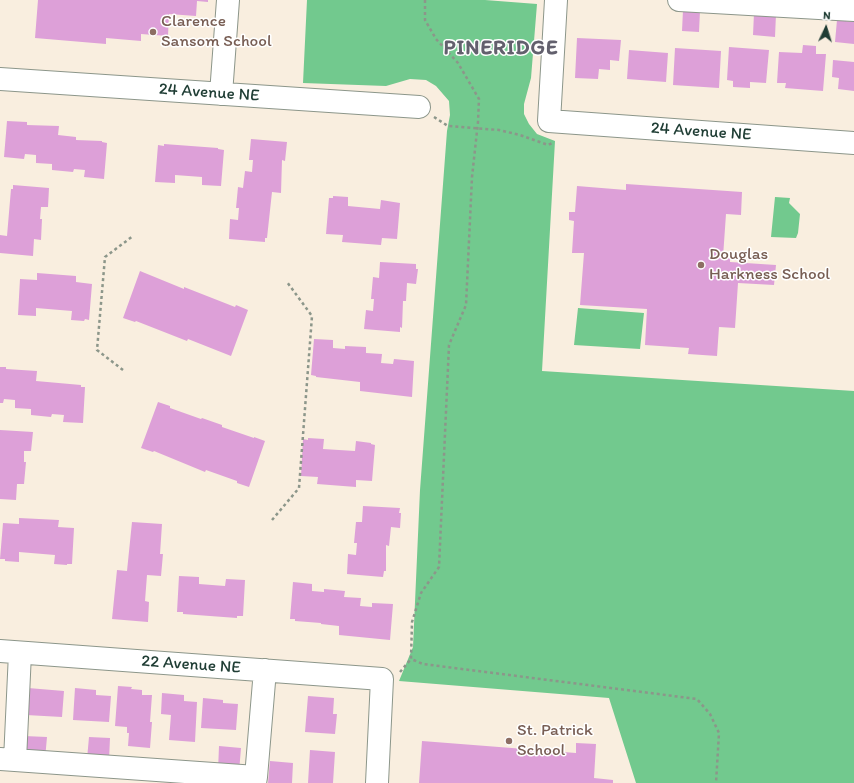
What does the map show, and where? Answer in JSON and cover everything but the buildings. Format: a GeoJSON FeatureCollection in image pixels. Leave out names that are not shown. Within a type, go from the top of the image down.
{"type":"FeatureCollection","features":[{"type":"Feature","properties":{"kind":"street"},"geometry":{"type":"LineString","coordinates":[[221,94],[228,0]]}},
{"type":"Feature","properties":{"kind":"street"},"geometry":{"type":"LineString","coordinates":[[556,0],[556,121]]}},
{"type":"Feature","properties":{"kind":"street"},"geometry":{"type":"LineString","coordinates":[[679,0],[854,10]]}},
{"type":"Feature","properties":{"kind":"street","name":"24 Avenue NE"},"geometry":{"type":"LineString","coordinates":[[0,79],[419,107]]}},
{"type":"Feature","properties":{"kind":"street","name":"24 Avenue NE"},"geometry":{"type":"LineString","coordinates":[[556,121],[854,142]]}},
{"type":"Feature","properties":{"kind":"street"},"geometry":{"type":"LineString","coordinates":[[10,652],[7,759],[255,780],[265,670]]}},
{"type":"Feature","properties":{"kind":"street","name":"22 Avenue NE"},"geometry":{"type":"LineString","coordinates":[[10,652],[382,679],[377,783]]}},
{"type":"Feature","properties":{"kind":"path"},"geometry":{"type":"LineString","coordinates":[[425,0],[425,20],[436,39],[458,63],[479,99],[478,129],[472,177],[466,304],[449,345],[439,567],[422,593],[412,622],[411,659],[423,664],[697,699],[710,714],[718,733],[716,783]]}},
{"type":"Feature","properties":{"kind":"path"},"geometry":{"type":"LineString","coordinates":[[419,107],[448,126],[499,130],[520,135],[548,145],[563,136],[556,121]]}},
{"type":"Feature","properties":{"kind":"path"},"geometry":{"type":"LineString","coordinates":[[123,370],[98,350],[105,257],[133,236]]}},
{"type":"Feature","properties":{"kind":"path"},"geometry":{"type":"LineString","coordinates":[[272,520],[300,488],[312,316],[287,282]]}},
{"type":"Feature","properties":{"kind":"green space"},"geometry":{"type":"Polygon","coordinates":[[[307,0],[485,0],[537,4],[531,78],[524,104],[524,114],[529,124],[537,134],[555,141],[542,371],[854,391],[854,783],[636,783],[609,698],[399,681],[413,647],[420,490],[447,131],[450,115],[449,101],[436,86],[426,80],[410,79],[386,86],[303,83],[307,0]]]}},
{"type":"Feature","properties":{"kind":"green space"},"geometry":{"type":"Polygon","coordinates":[[[775,197],[790,198],[789,203],[800,214],[796,238],[771,237],[775,197]]]}},
{"type":"Feature","properties":{"kind":"green space"},"geometry":{"type":"Polygon","coordinates":[[[578,308],[644,313],[640,349],[574,345],[578,308]]]}},
{"type":"Feature","properties":{"kind":"place","name":"Clarence Sansom School"},"geometry":{"type":"Point","coordinates":[153,32]}},
{"type":"Feature","properties":{"kind":"place","name":"Douglas Harkness School"},"geometry":{"type":"Point","coordinates":[701,265]}},
{"type":"Feature","properties":{"kind":"place","name":"St. Patrick School"},"geometry":{"type":"Point","coordinates":[509,741]}},
{"type":"Feature","properties":{"kind":"district","name":"PINERIDGE"},"geometry":{"type":"Point","coordinates":[501,49]}}]}
